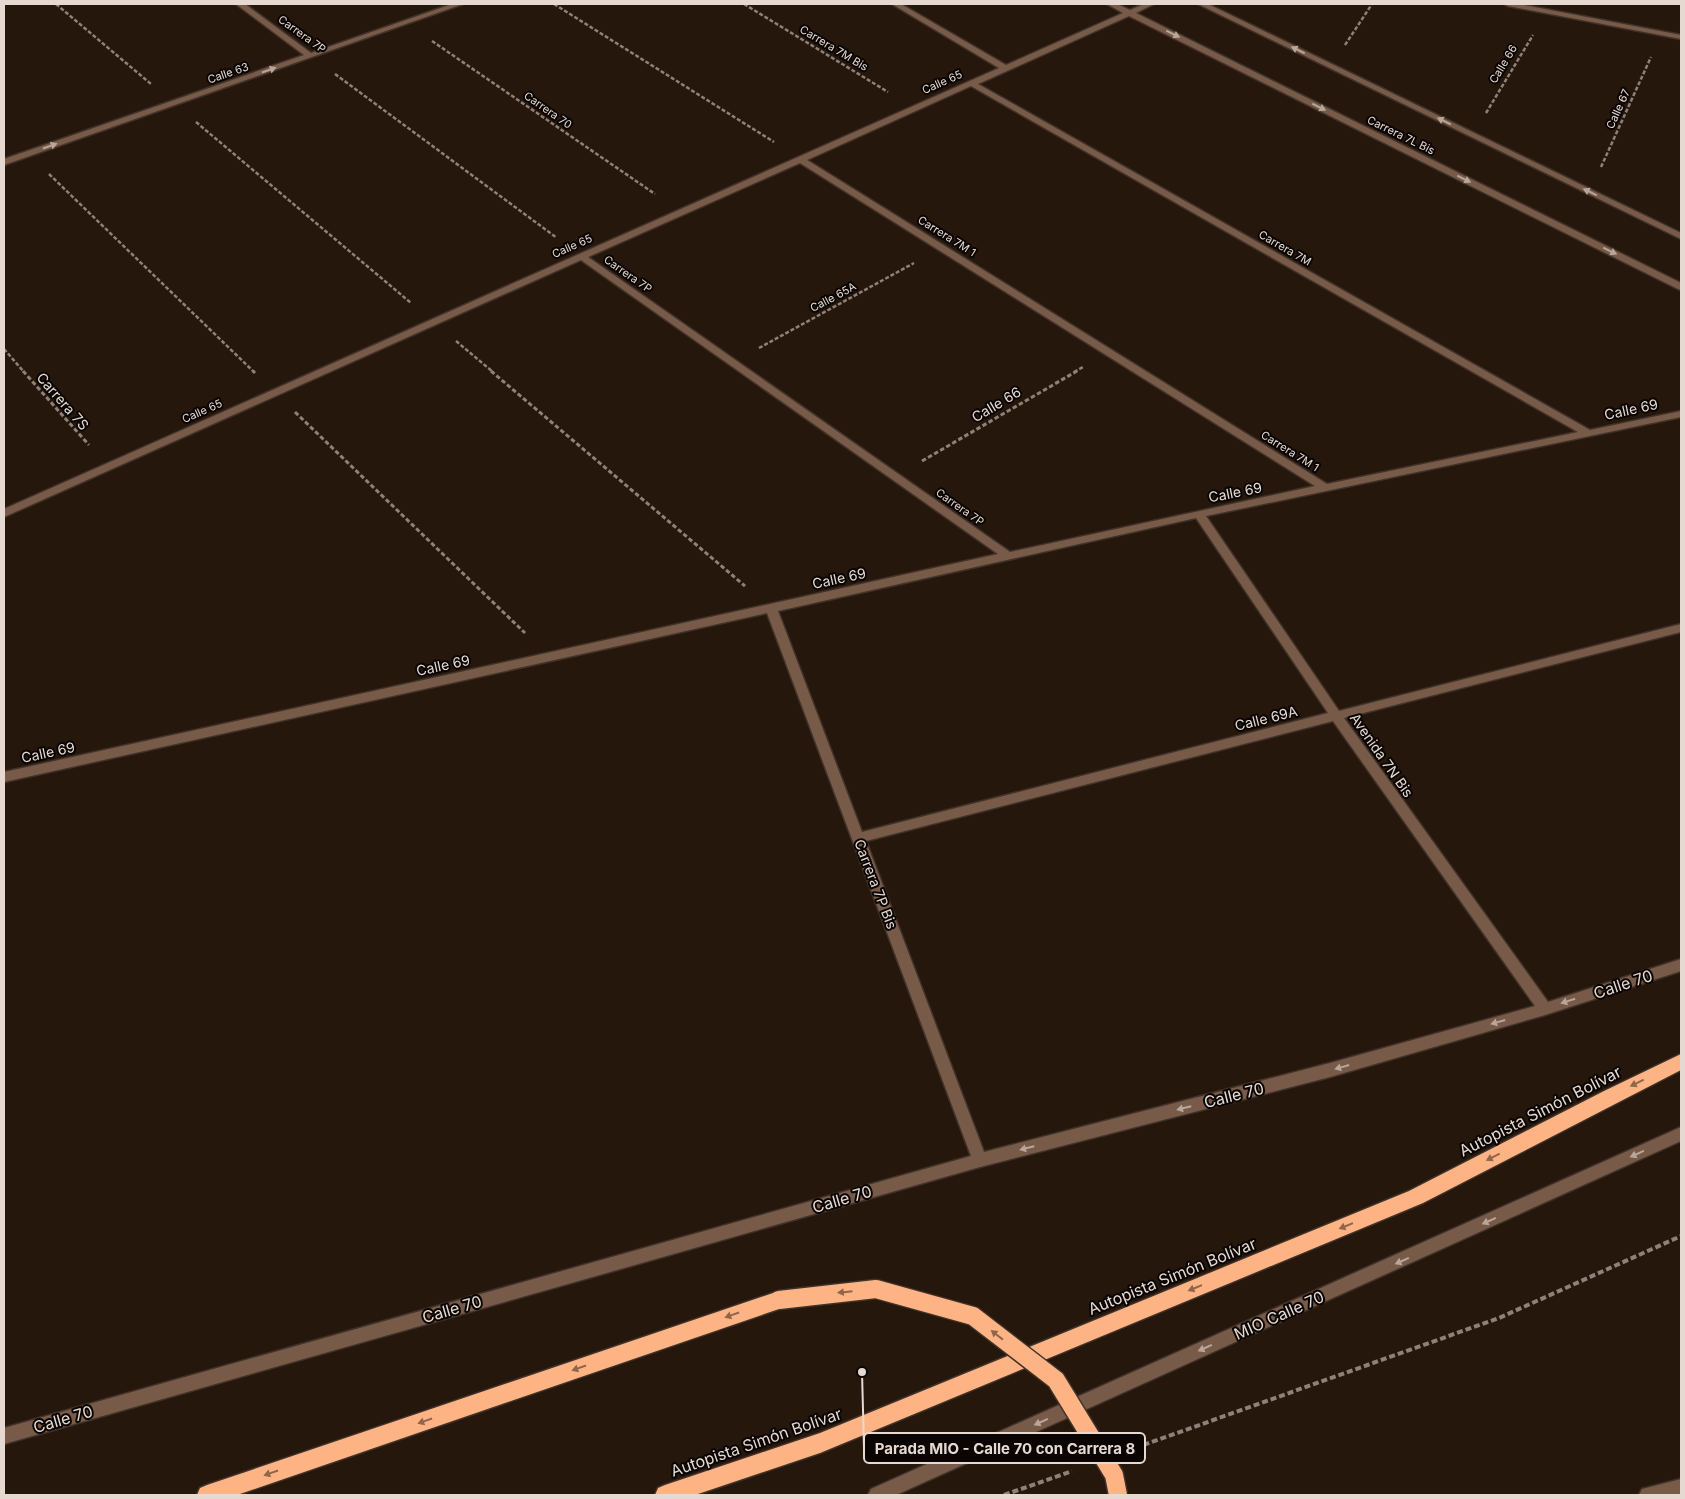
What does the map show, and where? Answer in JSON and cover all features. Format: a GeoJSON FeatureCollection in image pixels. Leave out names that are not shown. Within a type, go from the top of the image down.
{"type":"FeatureCollection","features":[{"type":"Feature","properties":{"kind":"highway","name":"Autopista Simón Bolívar"},"geometry":{"type":"LineString","coordinates":[[665,1495],[820,1443],[1416,1197],[1681,1062]]}},
{"type":"Feature","properties":{"kind":"highway"},"geometry":{"type":"LineString","coordinates":[[206,1495],[778,1300],[876,1289],[973,1316],[1056,1380],[1114,1475],[1118,1495]]}},
{"type":"Feature","properties":{"kind":"street","name":"Carrera 7P"},"geometry":{"type":"LineString","coordinates":[[240,4],[310,56]]}},
{"type":"Feature","properties":{"kind":"street","name":"Calle 63"},"geometry":{"type":"LineString","coordinates":[[4,162],[459,4]]}},
{"type":"Feature","properties":{"kind":"street"},"geometry":{"type":"LineString","coordinates":[[896,4],[1005,68]]}},
{"type":"Feature","properties":{"kind":"street","name":"Carrera 7L Bis"},"geometry":{"type":"LineString","coordinates":[[1111,4],[1681,287]]}},
{"type":"Feature","properties":{"kind":"street","name":"Calle 65"},"geometry":{"type":"LineString","coordinates":[[4,513],[1150,4]]}},
{"type":"Feature","properties":{"kind":"street"},"geometry":{"type":"LineString","coordinates":[[1202,4],[1681,236]]}},
{"type":"Feature","properties":{"kind":"street"},"geometry":{"type":"LineString","coordinates":[[1508,4],[1549,8],[1681,38]]}},
{"type":"Feature","properties":{"kind":"street","name":"Carrera 7M"},"geometry":{"type":"LineString","coordinates":[[971,83],[1588,433]]}},
{"type":"Feature","properties":{"kind":"street","name":"Carrera 7M 1"},"geometry":{"type":"LineString","coordinates":[[800,158],[1326,488]]}},
{"type":"Feature","properties":{"kind":"street","name":"Carrera 7P"},"geometry":{"type":"LineString","coordinates":[[581,256],[1008,556]]}},
{"type":"Feature","properties":{"kind":"street","name":"Calle 69"},"geometry":{"type":"LineString","coordinates":[[4,777],[1199,514],[1681,414]]}},
{"type":"Feature","properties":{"kind":"street","name":"Avenida 7N Bis"},"geometry":{"type":"LineString","coordinates":[[1199,514],[1336,716],[1545,1009]]}},
{"type":"Feature","properties":{"kind":"street","name":"Carrera 7P Bis"},"geometry":{"type":"LineString","coordinates":[[771,608],[980,1160]]}},
{"type":"Feature","properties":{"kind":"street","name":"Calle 69A"},"geometry":{"type":"LineString","coordinates":[[858,838],[1681,628]]}},
{"type":"Feature","properties":{"kind":"street","name":"Calle 70"},"geometry":{"type":"LineString","coordinates":[[4,1436],[980,1160],[1330,1070],[1545,1009],[1681,965]]}},
{"type":"Feature","properties":{"kind":"street","name":"MIO Calle 70"},"geometry":{"type":"LineString","coordinates":[[877,1495],[1681,1134]]}},
{"type":"Feature","properties":{"kind":"street"},"geometry":{"type":"LineString","coordinates":[[1648,1495],[1681,1488]]}},
{"type":"Feature","properties":{"kind":"path"},"geometry":{"type":"LineString","coordinates":[[554,4],[800,158]]}},
{"type":"Feature","properties":{"kind":"path","name":"Carrera 7M Bis"},"geometry":{"type":"LineString","coordinates":[[744,4],[914,108]]}},
{"type":"Feature","properties":{"kind":"path"},"geometry":{"type":"LineString","coordinates":[[1332,67],[1372,4]]}},
{"type":"Feature","properties":{"kind":"path","name":"Calle 66"},"geometry":{"type":"LineString","coordinates":[[1473,135],[1549,8]]}},
{"type":"Feature","properties":{"kind":"path","name":"Carrera 70"},"geometry":{"type":"LineString","coordinates":[[406,22],[681,212]]}},
{"type":"Feature","properties":{"kind":"path","name":"Calle 67"},"geometry":{"type":"LineString","coordinates":[[1590,192],[1662,34]]}},
{"type":"Feature","properties":{"kind":"path","name":"Carrera 7P"},"geometry":{"type":"LineString","coordinates":[[310,56],[581,256]]}},
{"type":"Feature","properties":{"kind":"path","name":"Calle 65A"},"geometry":{"type":"LineString","coordinates":[[732,362],[943,248]]}},
{"type":"Feature","properties":{"kind":"path","name":"Carrera 7S"},"geometry":{"type":"LineString","coordinates":[[4,349],[107,466]]}},
{"type":"Feature","properties":{"kind":"path","name":"Calle 66"},"geometry":{"type":"LineString","coordinates":[[896,477],[1108,352]]}},
{"type":"Feature","properties":{"kind":"path"},"geometry":{"type":"LineString","coordinates":[[1125,1452],[1499,1318],[1681,1236]]}},
{"type":"Feature","properties":{"kind":"path"},"geometry":{"type":"LineString","coordinates":[[1004,1495],[1078,1468]]}},
{"type":"Feature","properties":{"kind":"place","name":"Parada MIO - Calle 70 con Carrera 8"},"geometry":{"type":"Point","coordinates":[862,1372]}}]}
